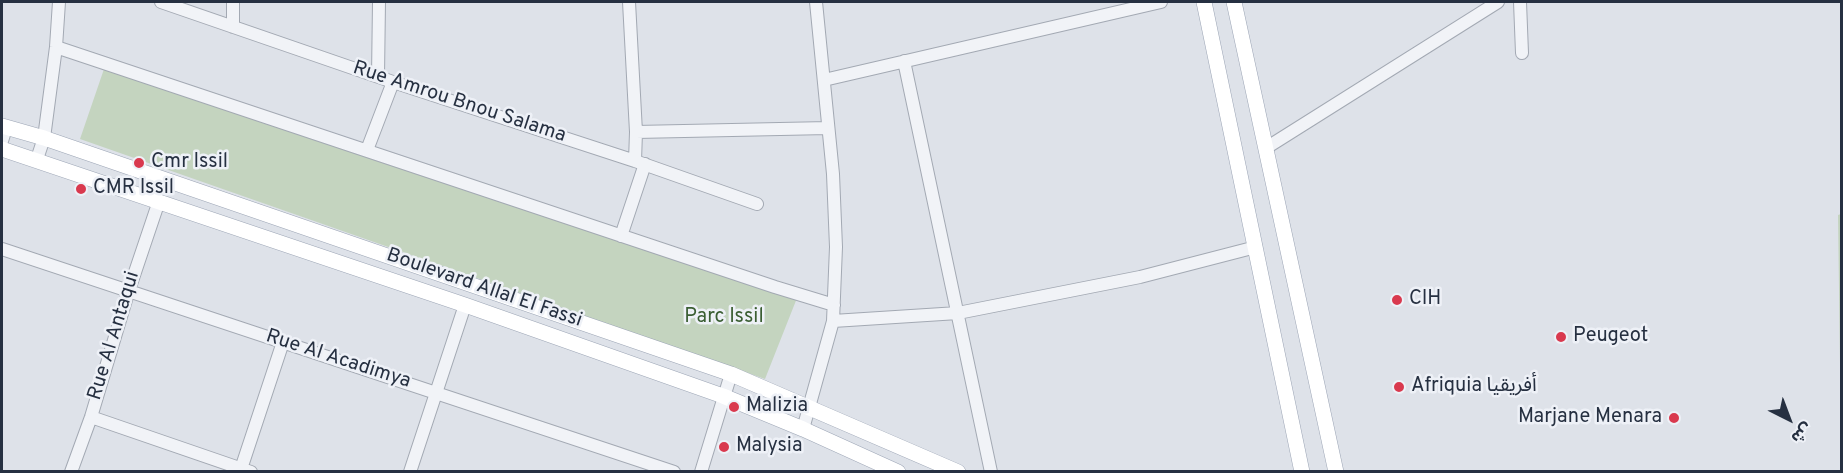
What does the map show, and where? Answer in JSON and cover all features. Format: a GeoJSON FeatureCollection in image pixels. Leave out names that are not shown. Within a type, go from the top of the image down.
{"type":"FeatureCollection","features":[{"type":"Feature","properties":{"kind":"main road"},"geometry":{"type":"LineString","coordinates":[[1204,2],[1302,471]]}},
{"type":"Feature","properties":{"kind":"main road"},"geometry":{"type":"LineString","coordinates":[[1234,2],[1336,471]]}},
{"type":"Feature","properties":{"kind":"main road","name":"Boulevard Allal El Fassi"},"geometry":{"type":"LineString","coordinates":[[3,132],[44,138],[731,374],[958,471]]}},
{"type":"Feature","properties":{"kind":"main road","name":"Boulevard Allal El Fassi"},"geometry":{"type":"LineString","coordinates":[[2,149],[465,305],[723,396],[898,471]]}},
{"type":"Feature","properties":{"kind":"street"},"geometry":{"type":"LineString","coordinates":[[37,159],[44,138],[56,47],[59,2]]}},
{"type":"Feature","properties":{"kind":"street","name":"Rue Amrou Bnou Salama"},"geometry":{"type":"LineString","coordinates":[[161,2],[393,82],[640,162],[757,204]]}},
{"type":"Feature","properties":{"kind":"street"},"geometry":{"type":"LineString","coordinates":[[233,2],[233,27]]}},
{"type":"Feature","properties":{"kind":"street"},"geometry":{"type":"LineString","coordinates":[[378,76],[379,2]]}},
{"type":"Feature","properties":{"kind":"street"},"geometry":{"type":"LineString","coordinates":[[621,236],[640,162],[636,132],[629,2]]}},
{"type":"Feature","properties":{"kind":"street"},"geometry":{"type":"LineString","coordinates":[[803,429],[833,321],[836,247],[833,174],[816,2]]}},
{"type":"Feature","properties":{"kind":"street"},"geometry":{"type":"LineString","coordinates":[[824,80],[1161,2]]}},
{"type":"Feature","properties":{"kind":"street"},"geometry":{"type":"LineString","coordinates":[[1266,148],[1498,2]]}},
{"type":"Feature","properties":{"kind":"street"},"geometry":{"type":"LineString","coordinates":[[1520,2],[1522,53]]}},
{"type":"Feature","properties":{"kind":"street"},"geometry":{"type":"LineString","coordinates":[[56,47],[834,305]]}},
{"type":"Feature","properties":{"kind":"street"},"geometry":{"type":"LineString","coordinates":[[904,61],[991,471]]}},
{"type":"Feature","properties":{"kind":"street"},"geometry":{"type":"LineString","coordinates":[[367,150],[393,82]]}},
{"type":"Feature","properties":{"kind":"street"},"geometry":{"type":"LineString","coordinates":[[636,132],[828,128]]}},
{"type":"Feature","properties":{"kind":"street","name":"Rue Al Antaqui"},"geometry":{"type":"LineString","coordinates":[[71,471],[91,417],[129,290],[159,201]]}},
{"type":"Feature","properties":{"kind":"street"},"geometry":{"type":"LineString","coordinates":[[833,321],[958,313],[1140,277],[1256,247]]}},
{"type":"Feature","properties":{"kind":"street","name":"Rue Al Acadimya"},"geometry":{"type":"LineString","coordinates":[[2,249],[436,392],[640,466],[674,471]]}},
{"type":"Feature","properties":{"kind":"street"},"geometry":{"type":"LineString","coordinates":[[410,471],[465,305]]}},
{"type":"Feature","properties":{"kind":"street"},"geometry":{"type":"LineString","coordinates":[[91,417],[244,470],[282,342]]}},
{"type":"Feature","properties":{"kind":"street"},"geometry":{"type":"LineString","coordinates":[[700,471],[731,374]]}},
{"type":"Feature","properties":{"kind":"green space","name":"Parc Issil"},"geometry":{"type":"Polygon","coordinates":[[[104,69],[797,298],[765,379],[80,139],[104,69]]]}},
{"type":"Feature","properties":{"kind":"green space"},"geometry":{"type":"Polygon","coordinates":[[[1842,214],[1841,438],[1838,215],[1842,214]]]}},
{"type":"Feature","properties":{"kind":"place","name":"Cmr Issil"},"geometry":{"type":"Point","coordinates":[139,163]}},
{"type":"Feature","properties":{"kind":"place","name":"CMR Issil"},"geometry":{"type":"Point","coordinates":[81,189]}},
{"type":"Feature","properties":{"kind":"place","name":"CIH"},"geometry":{"type":"Point","coordinates":[1397,300]}},
{"type":"Feature","properties":{"kind":"place","name":"Peugeot"},"geometry":{"type":"Point","coordinates":[1561,337]}},
{"type":"Feature","properties":{"kind":"place","name":"Afriquia أفريقيا"},"geometry":{"type":"Point","coordinates":[1399,387]}},
{"type":"Feature","properties":{"kind":"place","name":"Malizia"},"geometry":{"type":"Point","coordinates":[734,407]}},
{"type":"Feature","properties":{"kind":"place","name":"Marjane Menara"},"geometry":{"type":"Point","coordinates":[1674,418]}},
{"type":"Feature","properties":{"kind":"place","name":"Malysia"},"geometry":{"type":"Point","coordinates":[724,447]}}]}
